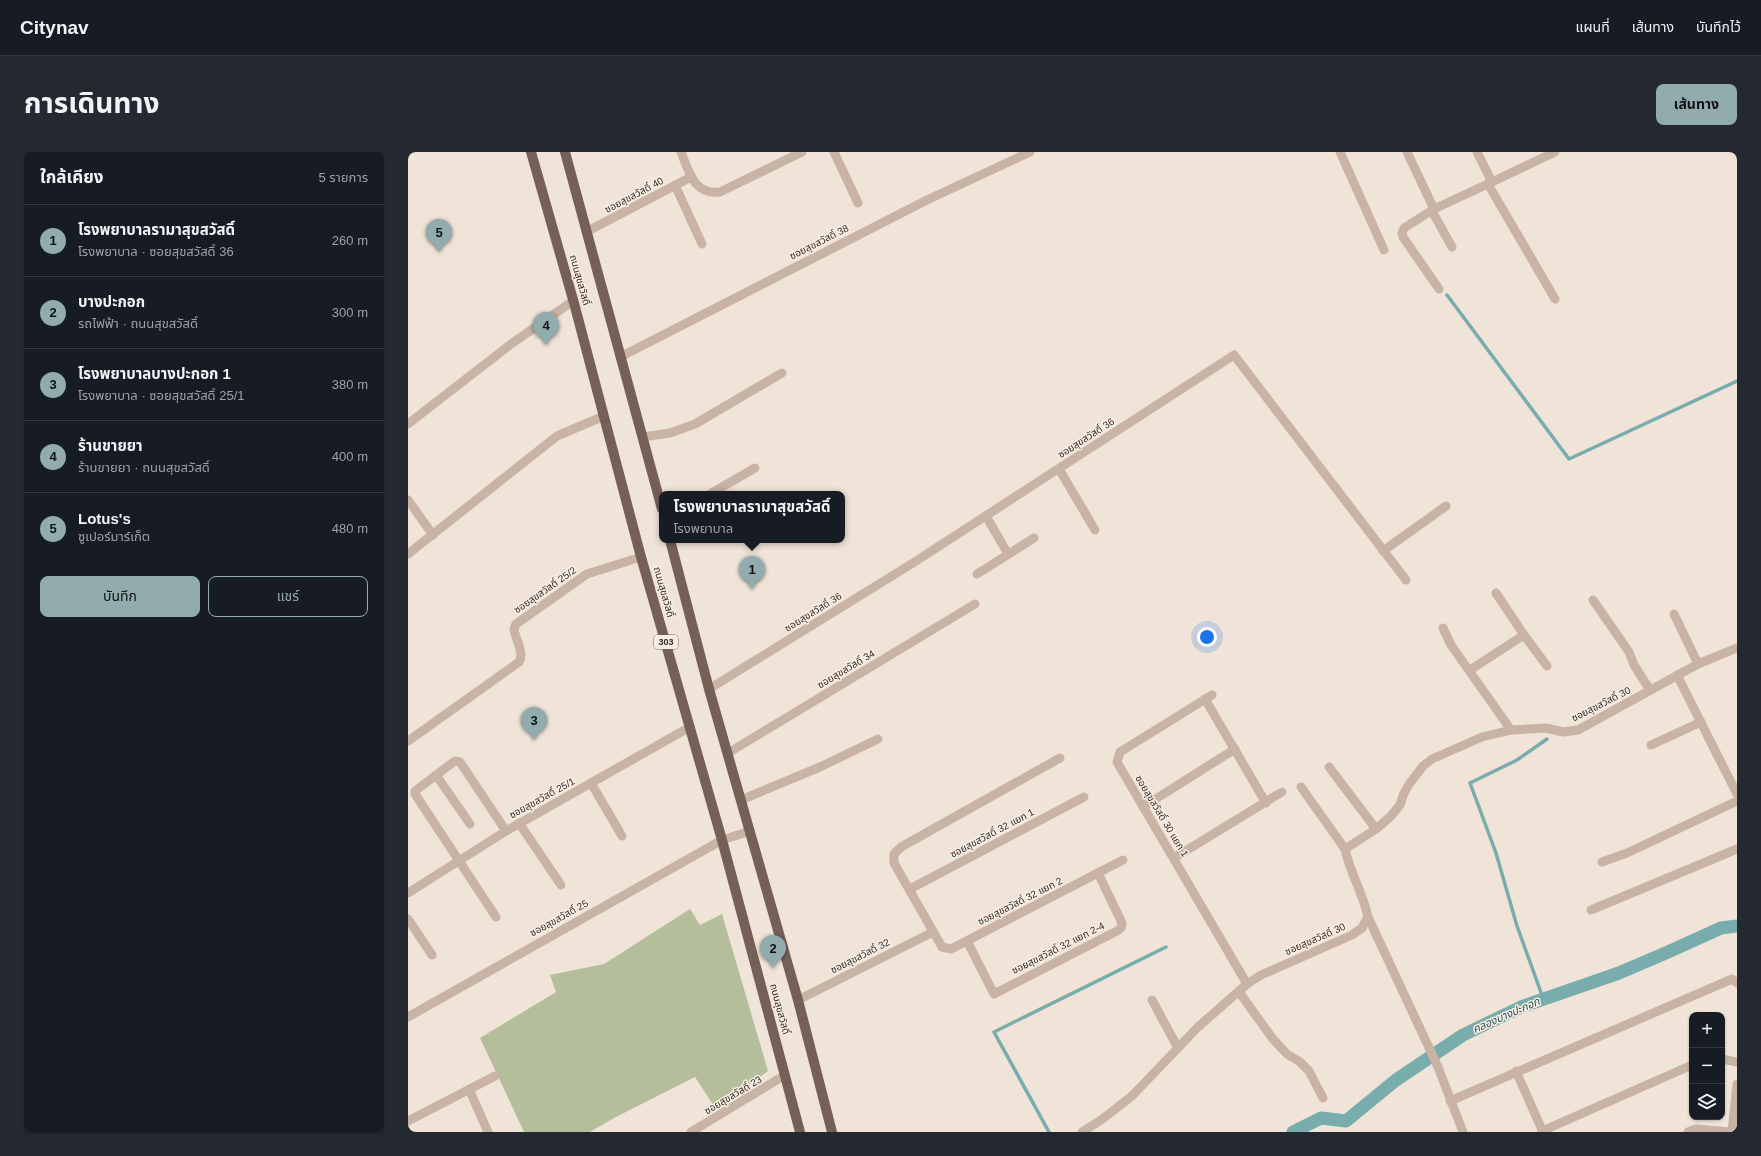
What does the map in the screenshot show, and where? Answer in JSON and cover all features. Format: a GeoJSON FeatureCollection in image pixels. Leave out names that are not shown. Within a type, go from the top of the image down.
{"type":"FeatureCollection","features":[{"type":"Feature","properties":{"kind":"main road","name":"ถนนสุขสวัสดิ์"},"geometry":{"type":"LineString","coordinates":[[531,152],[573,301],[641,557],[722,840],[800,1132]]}},
{"type":"Feature","properties":{"kind":"main road","name":"ถนนสุขสวัสดิ์"},"geometry":{"type":"LineString","coordinates":[[565,152],[659,498]]}},
{"type":"Feature","properties":{"kind":"main road","name":"ถนนสุขสวัสดิ์"},"geometry":{"type":"LineString","coordinates":[[671,543],[709,690],[798,1000],[832,1132]]}},
{"type":"Feature","properties":{"kind":"street"},"geometry":{"type":"LineString","coordinates":[[681,152],[691,177],[701,189],[711,193],[720,192],[802,152]]}},
{"type":"Feature","properties":{"kind":"street"},"geometry":{"type":"LineString","coordinates":[[834,152],[858,203]]}},
{"type":"Feature","properties":{"kind":"street","name":"ซอยสุขสวัสดิ์ 38"},"geometry":{"type":"LineString","coordinates":[[620,357],[927,200],[1030,152]]}},
{"type":"Feature","properties":{"kind":"street"},"geometry":{"type":"LineString","coordinates":[[1340,152],[1384,250]]}},
{"type":"Feature","properties":{"kind":"street"},"geometry":{"type":"LineString","coordinates":[[1407,152],[1433,210],[1452,247]]}},
{"type":"Feature","properties":{"kind":"street"},"geometry":{"type":"LineString","coordinates":[[1477,152],[1490,183],[1555,299]]}},
{"type":"Feature","properties":{"kind":"street"},"geometry":{"type":"LineString","coordinates":[[1439,289],[1403,237],[1402,233],[1404,228],[1433,210],[1555,152]]}},
{"type":"Feature","properties":{"kind":"street","name":"ซอยสุขสวัสดิ์ 40"},"geometry":{"type":"LineString","coordinates":[[586,232],[691,177]]}},
{"type":"Feature","properties":{"kind":"street"},"geometry":{"type":"LineString","coordinates":[[676,185],[702,244]]}},
{"type":"Feature","properties":{"kind":"street"},"geometry":{"type":"LineString","coordinates":[[408,424],[510,344],[573,301]]}},
{"type":"Feature","properties":{"kind":"street","name":"ซอยสุขสวัสดิ์ 36"},"geometry":{"type":"LineString","coordinates":[[709,690],[986,516],[1234,355],[1406,580]]}},
{"type":"Feature","properties":{"kind":"street"},"geometry":{"type":"LineString","coordinates":[[643,437],[670,433],[695,424],[782,373]]}},
{"type":"Feature","properties":{"kind":"street"},"geometry":{"type":"LineString","coordinates":[[408,554],[433,536],[557,436],[604,416]]}},
{"type":"Feature","properties":{"kind":"street"},"geometry":{"type":"LineString","coordinates":[[715,491],[755,468]]}},
{"type":"Feature","properties":{"kind":"street"},"geometry":{"type":"LineString","coordinates":[[1059,469],[1096,530]]}},
{"type":"Feature","properties":{"kind":"street"},"geometry":{"type":"LineString","coordinates":[[408,500],[433,536]]}},
{"type":"Feature","properties":{"kind":"street"},"geometry":{"type":"LineString","coordinates":[[1383,551],[1446,506]]}},
{"type":"Feature","properties":{"kind":"street"},"geometry":{"type":"LineString","coordinates":[[986,516],[1008,554]]}},
{"type":"Feature","properties":{"kind":"street"},"geometry":{"type":"LineString","coordinates":[[977,574],[1034,538]]}},
{"type":"Feature","properties":{"kind":"street","name":"ซอยสุขสวัสดิ์ 25/2"},"geometry":{"type":"LineString","coordinates":[[408,742],[519,662],[522,658],[514,629],[516,624],[587,574],[641,557]]}},
{"type":"Feature","properties":{"kind":"street"},"geometry":{"type":"LineString","coordinates":[[1496,593],[1546,666]]}},
{"type":"Feature","properties":{"kind":"street"},"geometry":{"type":"LineString","coordinates":[[1593,600],[1629,652],[1634,665],[1650,690]]}},
{"type":"Feature","properties":{"kind":"street","name":"ซอยสุขสวัสดิ์ 34"},"geometry":{"type":"LineString","coordinates":[[728,752],[975,604]]}},
{"type":"Feature","properties":{"kind":"street"},"geometry":{"type":"LineString","coordinates":[[1674,614],[1698,664]]}},
{"type":"Feature","properties":{"kind":"street"},"geometry":{"type":"LineString","coordinates":[[1443,628],[1451,645],[1512,730]]}},
{"type":"Feature","properties":{"kind":"street"},"geometry":{"type":"LineString","coordinates":[[1470,670],[1524,635]]}},
{"type":"Feature","properties":{"kind":"street","name":"ซอยสุขสวัสดิ์ 30"},"geometry":{"type":"LineString","coordinates":[[1345,849],[1376,829],[1390,817],[1400,805],[1404,793],[1410,783],[1423,766],[1432,759],[1482,737],[1512,730],[1546,728],[1563,732],[1578,730],[1698,664],[1737,648]]}},
{"type":"Feature","properties":{"kind":"street"},"geometry":{"type":"LineString","coordinates":[[1677,675],[1737,794]]}},
{"type":"Feature","properties":{"kind":"street","name":"ซอยสุขสวัสดิ์ 30 แยก 1"},"geometry":{"type":"LineString","coordinates":[[1234,749],[1208,697],[1120,752],[1117,762],[1247,984]]}},
{"type":"Feature","properties":{"kind":"street"},"geometry":{"type":"LineString","coordinates":[[1651,745],[1701,722]]}},
{"type":"Feature","properties":{"kind":"street","name":"ซอยสุขสวัสดิ์ 25/1"},"geometry":{"type":"LineString","coordinates":[[408,893],[458,860],[519,823],[690,726]]}},
{"type":"Feature","properties":{"kind":"street"},"geometry":{"type":"LineString","coordinates":[[741,800],[820,767],[878,739]]}},
{"type":"Feature","properties":{"kind":"street"},"geometry":{"type":"LineString","coordinates":[[1143,807],[1234,749],[1266,802]]}},
{"type":"Feature","properties":{"kind":"street","name":"ซอยสุขสวัสดิ์ 32 แยก 2"},"geometry":{"type":"LineString","coordinates":[[1060,758],[902,847],[894,854],[894,863],[942,947],[951,949],[1123,860]]}},
{"type":"Feature","properties":{"kind":"street"},"geometry":{"type":"LineString","coordinates":[[496,917],[415,794],[415,791],[455,761],[460,762],[506,831]]}},
{"type":"Feature","properties":{"kind":"street"},"geometry":{"type":"LineString","coordinates":[[1329,767],[1376,829]]}},
{"type":"Feature","properties":{"kind":"street"},"geometry":{"type":"LineString","coordinates":[[436,775],[470,824]]}},
{"type":"Feature","properties":{"kind":"street"},"geometry":{"type":"LineString","coordinates":[[591,783],[622,836]]}},
{"type":"Feature","properties":{"kind":"street"},"geometry":{"type":"LineString","coordinates":[[1301,787],[1345,849],[1348,865],[1365,903],[1368,917],[1438,1067],[1463,1132]]}},
{"type":"Feature","properties":{"kind":"street"},"geometry":{"type":"LineString","coordinates":[[1174,858],[1282,792]]}},
{"type":"Feature","properties":{"kind":"street","name":"ซอยสุขสวัสดิ์ 32 แยก 1"},"geometry":{"type":"LineString","coordinates":[[910,889],[1084,797]]}},
{"type":"Feature","properties":{"kind":"street"},"geometry":{"type":"LineString","coordinates":[[1602,862],[1627,853],[1737,801]]}},
{"type":"Feature","properties":{"kind":"street"},"geometry":{"type":"LineString","coordinates":[[519,823],[561,885]]}},
{"type":"Feature","properties":{"kind":"street","name":"ซอยสุขสวัสดิ์ 25"},"geometry":{"type":"LineString","coordinates":[[408,1017],[722,840],[750,831]]}},
{"type":"Feature","properties":{"kind":"street"},"geometry":{"type":"LineString","coordinates":[[1591,910],[1737,849]]}},
{"type":"Feature","properties":{"kind":"street","name":"ซอยสุขสวัสดิ์ 32 แยก 2-4"},"geometry":{"type":"LineString","coordinates":[[967,941],[994,994],[1121,928],[1122,923],[1098,873]]}},
{"type":"Feature","properties":{"kind":"street","name":"ซอยสุขสวัสดิ์ 30"},"geometry":{"type":"LineString","coordinates":[[1082,1132],[1101,1120],[1132,1096],[1198,1027],[1247,984],[1261,976],[1352,935],[1362,928],[1368,917]]}},
{"type":"Feature","properties":{"kind":"street"},"geometry":{"type":"LineString","coordinates":[[408,919],[432,955]]}},
{"type":"Feature","properties":{"kind":"street","name":"ซอยสุขสวัสดิ์ 32"},"geometry":{"type":"LineString","coordinates":[[798,1000],[933,932]]}},
{"type":"Feature","properties":{"kind":"street"},"geometry":{"type":"LineString","coordinates":[[1450,1100],[1732,979],[1737,983]]}},
{"type":"Feature","properties":{"kind":"street"},"geometry":{"type":"LineString","coordinates":[[1239,992],[1273,1039],[1287,1054],[1300,1062],[1309,1071],[1323,1098]]}},
{"type":"Feature","properties":{"kind":"street"},"geometry":{"type":"LineString","coordinates":[[1152,1000],[1178,1048]]}},
{"type":"Feature","properties":{"kind":"street"},"geometry":{"type":"LineString","coordinates":[[1725,1060],[1737,1062]]}},
{"type":"Feature","properties":{"kind":"street"},"geometry":{"type":"LineString","coordinates":[[1516,1071],[1542,1132],[1689,1066]]}},
{"type":"Feature","properties":{"kind":"street","name":"ซอยสุขสวัสดิ์ 23"},"geometry":{"type":"LineString","coordinates":[[691,1132],[785,1075]]}},
{"type":"Feature","properties":{"kind":"street"},"geometry":{"type":"LineString","coordinates":[[408,1121],[494,1076]]}},
{"type":"Feature","properties":{"kind":"street"},"geometry":{"type":"LineString","coordinates":[[1688,1132],[1696,1129],[1732,1132],[1737,1084]]}},
{"type":"Feature","properties":{"kind":"street"},"geometry":{"type":"LineString","coordinates":[[469,1089],[488,1132]]}},
{"type":"Feature","properties":{"kind":"green space"},"geometry":{"type":"Polygon","coordinates":[[[690,909],[700,925],[722,914],[768,1071],[716,1109],[695,1077],[614,1118],[590,1132],[524,1132],[480,1038],[556,992],[550,975],[604,964],[690,909]]]}},
{"type":"Feature","properties":{"kind":"waterway"},"geometry":{"type":"LineString","coordinates":[[1447,295],[1569,459],[1737,381]]}},
{"type":"Feature","properties":{"kind":"waterway"},"geometry":{"type":"LineString","coordinates":[[1543,998],[1517,926],[1496,853],[1470,783],[1517,760],[1547,739]]}},
{"type":"Feature","properties":{"kind":"waterway","name":"คลองบางปะกอก"},"geometry":{"type":"LineString","coordinates":[[1293,1132],[1321,1118],[1346,1121],[1396,1080],[1463,1035],[1521,1007],[1619,973],[1721,928],[1737,926]]}},
{"type":"Feature","properties":{"kind":"waterway"},"geometry":{"type":"LineString","coordinates":[[1049,1132],[994,1032],[1166,947]]}},
{"type":"Feature","properties":{"kind":"place","name":"Lotus's"},"geometry":{"type":"Point","coordinates":[439,252]}},
{"type":"Feature","properties":{"kind":"place","name":"ร้านขายยา"},"geometry":{"type":"Point","coordinates":[546,345]}},
{"type":"Feature","properties":{"kind":"place","name":"โรงพยาบาลรามาสุขสวัสดิ์"},"geometry":{"type":"Point","coordinates":[752,589]}},
{"type":"Feature","properties":{"kind":"place","name":"โรงพยาบาลบางปะกอก 1"},"geometry":{"type":"Point","coordinates":[534,740]}},
{"type":"Feature","properties":{"kind":"place","name":"บางปะกอก"},"geometry":{"type":"Point","coordinates":[773,968]}}]}
